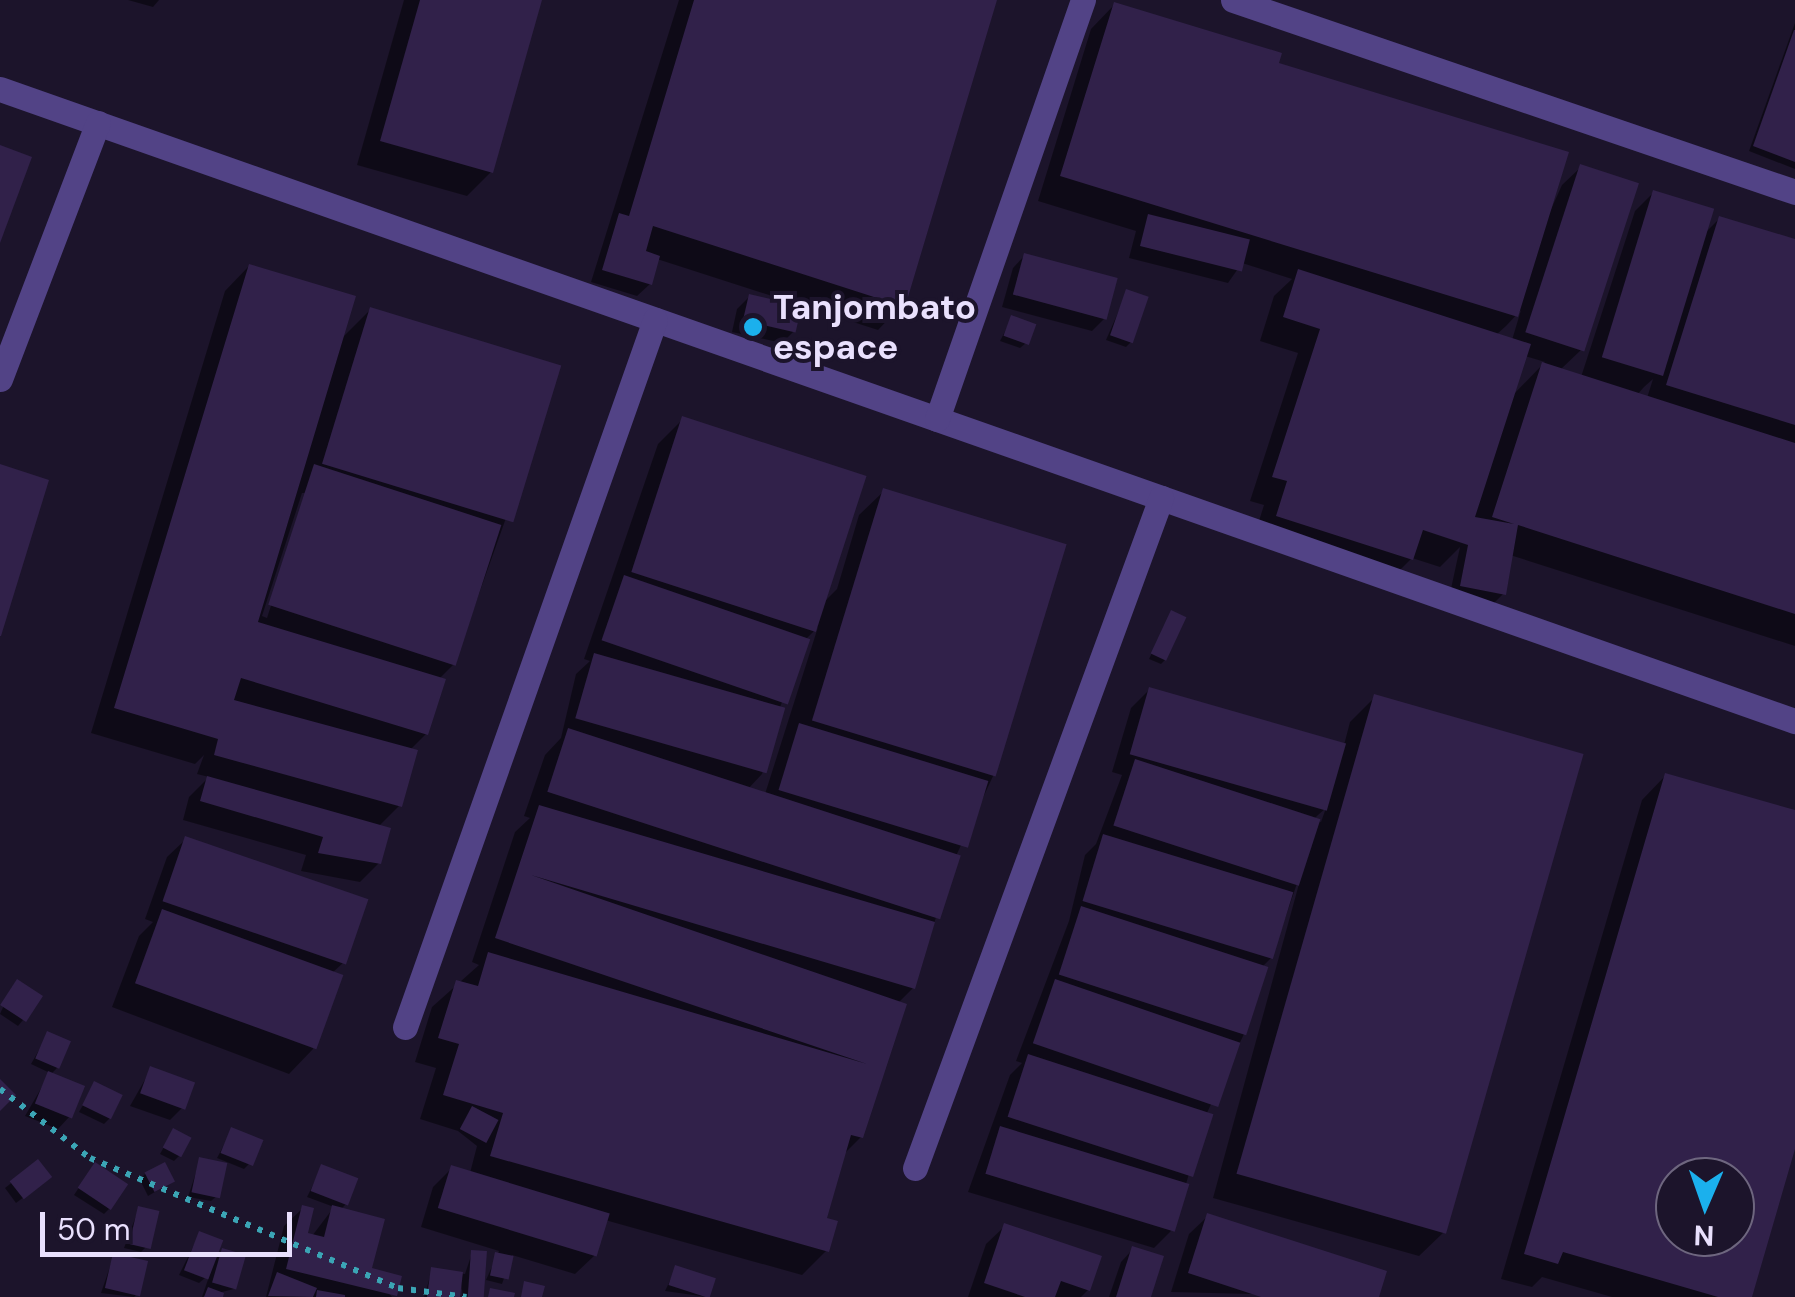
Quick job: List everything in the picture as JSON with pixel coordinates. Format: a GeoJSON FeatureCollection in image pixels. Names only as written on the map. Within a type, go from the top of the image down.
{"type":"FeatureCollection","features":[{"type":"Feature","properties":{"kind":"street"},"geometry":{"type":"LineString","coordinates":[[937,419],[1083,0]]}},
{"type":"Feature","properties":{"kind":"street"},"geometry":{"type":"LineString","coordinates":[[1233,0],[1795,192]]}},
{"type":"Feature","properties":{"kind":"street"},"geometry":{"type":"LineString","coordinates":[[0,89],[1795,721]]}},
{"type":"Feature","properties":{"kind":"street"},"geometry":{"type":"LineString","coordinates":[[0,378],[98,123]]}},
{"type":"Feature","properties":{"kind":"street"},"geometry":{"type":"LineString","coordinates":[[405,1027],[655,320]]}},
{"type":"Feature","properties":{"kind":"street"},"geometry":{"type":"LineString","coordinates":[[916,1168],[1161,498]]}},
{"type":"Feature","properties":{"kind":"path"},"geometry":{"type":"LineString","coordinates":[[0,1089],[90,1158],[398,1288],[466,1297]]}},
{"type":"Feature","properties":{"kind":"building"},"geometry":{"type":"Polygon","coordinates":[[[420,0],[542,0],[493,173],[380,141],[420,0]]]}},
{"type":"Feature","properties":{"kind":"building"},"geometry":{"type":"Polygon","coordinates":[[[694,0],[997,0],[905,307],[653,226],[646,251],[660,256],[652,285],[602,270],[619,213],[629,216],[694,0]]]}},
{"type":"Feature","properties":{"kind":"building"},"geometry":{"type":"Polygon","coordinates":[[[1114,2],[1282,53],[1279,63],[1569,152],[1518,317],[1060,176],[1114,2]]]}},
{"type":"Feature","properties":{"kind":"building"},"geometry":{"type":"Polygon","coordinates":[[[1795,30],[1795,162],[1753,146],[1795,30]]]}},
{"type":"Feature","properties":{"kind":"building"},"geometry":{"type":"Polygon","coordinates":[[[0,145],[32,157],[0,243],[0,145]]]}},
{"type":"Feature","properties":{"kind":"building"},"geometry":{"type":"Polygon","coordinates":[[[1580,164],[1639,183],[1584,351],[1525,332],[1580,164]]]}},
{"type":"Feature","properties":{"kind":"building"},"geometry":{"type":"Polygon","coordinates":[[[1653,190],[1714,209],[1663,376],[1602,357],[1653,190]]]}},
{"type":"Feature","properties":{"kind":"building"},"geometry":{"type":"Polygon","coordinates":[[[1148,214],[1250,239],[1242,271],[1140,246],[1148,214]]]}},
{"type":"Feature","properties":{"kind":"building"},"geometry":{"type":"Polygon","coordinates":[[[1719,216],[1795,239],[1795,425],[1666,385],[1719,216]]]}},
{"type":"Feature","properties":{"kind":"building"},"geometry":{"type":"Polygon","coordinates":[[[1024,253],[1118,278],[1107,320],[1013,295],[1024,253]]]}},
{"type":"Feature","properties":{"kind":"building"},"geometry":{"type":"Polygon","coordinates":[[[249,264],[356,296],[258,622],[446,679],[428,735],[241,678],[234,700],[418,750],[402,807],[214,755],[218,739],[114,708],[249,264]]]}},
{"type":"Feature","properties":{"kind":"building"},"geometry":{"type":"Polygon","coordinates":[[[1298,269],[1531,344],[1475,517],[1514,524],[1492,517],[1542,362],[1795,443],[1795,614],[1518,525],[1506,595],[1460,586],[1468,545],[1423,530],[1413,560],[1276,516],[1287,481],[1272,477],[1320,329],[1283,317],[1298,269]]]}},
{"type":"Feature","properties":{"kind":"building"},"geometry":{"type":"Polygon","coordinates":[[[1126,289],[1149,297],[1133,343],[1110,335],[1126,289]]]}},
{"type":"Feature","properties":{"kind":"building"},"geometry":{"type":"Polygon","coordinates":[[[749,294],[802,306],[796,332],[743,320],[749,294]]]}},
{"type":"Feature","properties":{"kind":"building"},"geometry":{"type":"Polygon","coordinates":[[[370,307],[561,365],[513,522],[322,464],[370,307]]]}},
{"type":"Feature","properties":{"kind":"building"},"geometry":{"type":"Polygon","coordinates":[[[1011,315],[1036,324],[1029,345],[1003,336],[1011,315]]]}},
{"type":"Feature","properties":{"kind":"building"},"geometry":{"type":"Polygon","coordinates":[[[682,416],[867,476],[816,632],[631,572],[682,416]]]}},
{"type":"Feature","properties":{"kind":"building"},"geometry":{"type":"Polygon","coordinates":[[[0,464],[49,480],[1,636],[0,636],[0,464]]]}},
{"type":"Feature","properties":{"kind":"building"},"geometry":{"type":"Polygon","coordinates":[[[314,464],[501,525],[456,666],[268,605],[314,464]]]}},
{"type":"Feature","properties":{"kind":"building"},"geometry":{"type":"Polygon","coordinates":[[[883,488],[1067,544],[996,777],[812,720],[883,488]]]}},
{"type":"Feature","properties":{"kind":"building"},"geometry":{"type":"Polygon","coordinates":[[[624,575],[810,639],[788,704],[602,640],[624,575]]]}},
{"type":"Feature","properties":{"kind":"building"},"geometry":{"type":"Polygon","coordinates":[[[1171,610],[1186,617],[1166,661],[1151,654],[1171,610]]]}},
{"type":"Feature","properties":{"kind":"building"},"geometry":{"type":"Polygon","coordinates":[[[594,653],[785,708],[767,773],[575,718],[594,653]]]}},
{"type":"Feature","properties":{"kind":"building"},"geometry":{"type":"Polygon","coordinates":[[[1149,687],[1346,744],[1327,811],[1130,754],[1149,687]]]}},
{"type":"Feature","properties":{"kind":"building"},"geometry":{"type":"Polygon","coordinates":[[[1374,694],[1584,754],[1446,1234],[1236,1174],[1374,694]]]}},
{"type":"Feature","properties":{"kind":"building"},"geometry":{"type":"Polygon","coordinates":[[[799,723],[988,781],[968,848],[779,790],[799,723]]]}},
{"type":"Feature","properties":{"kind":"building"},"geometry":{"type":"Polygon","coordinates":[[[568,728],[961,856],[940,919],[547,792],[568,728]]]}},
{"type":"Feature","properties":{"kind":"building"},"geometry":{"type":"Polygon","coordinates":[[[1135,759],[1320,819],[1299,886],[1113,826],[1135,759]]]}},
{"type":"Feature","properties":{"kind":"building"},"geometry":{"type":"Polygon","coordinates":[[[1665,773],[1795,810],[1795,1149],[1752,1297],[1718,1297],[1563,1252],[1558,1264],[1524,1254],[1665,773]]]}},
{"type":"Feature","properties":{"kind":"building"},"geometry":{"type":"Polygon","coordinates":[[[207,776],[391,828],[381,864],[318,853],[323,837],[200,801],[207,776]]]}},
{"type":"Feature","properties":{"kind":"building"},"geometry":{"type":"Polygon","coordinates":[[[539,805],[935,922],[915,989],[531,875],[907,1004],[863,1138],[851,1135],[827,1218],[838,1221],[829,1252],[490,1156],[503,1113],[443,1095],[459,1044],[438,1038],[456,980],[478,986],[488,952],[867,1064],[495,938],[539,805]]]}},
{"type":"Feature","properties":{"kind":"building"},"geometry":{"type":"Polygon","coordinates":[[[1103,834],[1293,892],[1273,959],[1083,901],[1103,834]]]}},
{"type":"Feature","properties":{"kind":"building"},"geometry":{"type":"Polygon","coordinates":[[[185,836],[368,899],[346,964],[163,901],[185,836]]]}},
{"type":"Feature","properties":{"kind":"building"},"geometry":{"type":"Polygon","coordinates":[[[1081,906],[1268,967],[1246,1035],[1059,974],[1081,906]]]}},
{"type":"Feature","properties":{"kind":"building"},"geometry":{"type":"Polygon","coordinates":[[[162,909],[343,975],[316,1049],[135,983],[162,909]]]}},
{"type":"Feature","properties":{"kind":"building"},"geometry":{"type":"Polygon","coordinates":[[[17,979],[43,996],[26,1022],[0,1005],[17,979]]]}},
{"type":"Feature","properties":{"kind":"building"},"geometry":{"type":"Polygon","coordinates":[[[1055,979],[1240,1043],[1218,1107],[1033,1043],[1055,979]]]}},
{"type":"Feature","properties":{"kind":"building"},"geometry":{"type":"Polygon","coordinates":[[[47,1031],[71,1041],[59,1069],[35,1059],[47,1031]]]}},
{"type":"Feature","properties":{"kind":"building"},"geometry":{"type":"Polygon","coordinates":[[[1028,1054],[1213,1114],[1193,1177],[1008,1117],[1028,1054]]]}},
{"type":"Feature","properties":{"kind":"building"},"geometry":{"type":"Polygon","coordinates":[[[150,1066],[195,1082],[185,1110],[140,1093],[150,1066]]]}},
{"type":"Feature","properties":{"kind":"building"},"geometry":{"type":"Polygon","coordinates":[[[48,1071],[85,1086],[72,1118],[35,1103],[48,1071]]]}},
{"type":"Feature","properties":{"kind":"building"},"geometry":{"type":"Polygon","coordinates":[[[0,1079],[16,1095],[0,1111],[0,1079]]]}},
{"type":"Feature","properties":{"kind":"building"},"geometry":{"type":"Polygon","coordinates":[[[94,1081],[123,1095],[111,1119],[82,1105],[94,1081]]]}},
{"type":"Feature","properties":{"kind":"building"},"geometry":{"type":"Polygon","coordinates":[[[472,1106],[498,1120],[486,1143],[460,1129],[472,1106]]]}},
{"type":"Feature","properties":{"kind":"building"},"geometry":{"type":"Polygon","coordinates":[[[1000,1126],[1189,1184],[1175,1232],[985,1174],[1000,1126]]]}},
{"type":"Feature","properties":{"kind":"building"},"geometry":{"type":"Polygon","coordinates":[[[231,1127],[263,1140],[253,1166],[221,1153],[231,1127]]]}},
{"type":"Feature","properties":{"kind":"building"},"geometry":{"type":"Polygon","coordinates":[[[173,1128],[192,1138],[181,1157],[163,1147],[173,1128]]]}},
{"type":"Feature","properties":{"kind":"building"},"geometry":{"type":"Polygon","coordinates":[[[199,1157],[227,1163],[220,1198],[192,1192],[199,1157]]]}},
{"type":"Feature","properties":{"kind":"building"},"geometry":{"type":"Polygon","coordinates":[[[38,1159],[52,1177],[24,1199],[10,1181],[38,1159]]]}},
{"type":"Feature","properties":{"kind":"building"},"geometry":{"type":"Polygon","coordinates":[[[95,1162],[128,1184],[111,1210],[78,1188],[95,1162]]]}},
{"type":"Feature","properties":{"kind":"building"},"geometry":{"type":"Polygon","coordinates":[[[165,1162],[175,1182],[154,1192],[145,1172],[165,1162]]]}},
{"type":"Feature","properties":{"kind":"building"},"geometry":{"type":"Polygon","coordinates":[[[321,1164],[358,1178],[348,1205],[311,1191],[321,1164]]]}},
{"type":"Feature","properties":{"kind":"building"},"geometry":{"type":"Polygon","coordinates":[[[451,1165],[610,1214],[597,1257],[438,1208],[451,1165]]]}},
{"type":"Feature","properties":{"kind":"building"},"geometry":{"type":"Polygon","coordinates":[[[302,1205],[314,1208],[308,1233],[324,1237],[332,1205],[385,1219],[372,1268],[402,1276],[397,1296],[286,1269],[302,1205]]]}},
{"type":"Feature","properties":{"kind":"building"},"geometry":{"type":"Polygon","coordinates":[[[138,1206],[159,1211],[151,1249],[129,1244],[138,1206]]]}},
{"type":"Feature","properties":{"kind":"building"},"geometry":{"type":"Polygon","coordinates":[[[1207,1213],[1387,1271],[1379,1297],[1261,1297],[1188,1273],[1207,1213]]]}},
{"type":"Feature","properties":{"kind":"building"},"geometry":{"type":"Polygon","coordinates":[[[1004,1223],[1102,1256],[1090,1291],[1061,1281],[1055,1297],[1025,1297],[984,1283],[1004,1223]]]}},
{"type":"Feature","properties":{"kind":"building"},"geometry":{"type":"Polygon","coordinates":[[[199,1231],[223,1240],[208,1280],[184,1270],[199,1231]]]}},
{"type":"Feature","properties":{"kind":"building"},"geometry":{"type":"Polygon","coordinates":[[[1132,1246],[1164,1256],[1151,1297],[1116,1297],[1132,1246]]]}},
{"type":"Feature","properties":{"kind":"building"},"geometry":{"type":"Polygon","coordinates":[[[222,1248],[246,1255],[236,1289],[212,1283],[222,1248]]]}},
{"type":"Feature","properties":{"kind":"building"},"geometry":{"type":"Polygon","coordinates":[[[471,1250],[487,1251],[484,1297],[468,1297],[471,1250]]]}},
{"type":"Feature","properties":{"kind":"building"},"geometry":{"type":"Polygon","coordinates":[[[495,1252],[514,1256],[509,1279],[490,1275],[495,1252]]]}},
{"type":"Feature","properties":{"kind":"building"},"geometry":{"type":"Polygon","coordinates":[[[113,1253],[148,1261],[140,1296],[105,1288],[113,1253]]]}},
{"type":"Feature","properties":{"kind":"building"},"geometry":{"type":"Polygon","coordinates":[[[675,1265],[716,1278],[710,1297],[669,1285],[675,1265]]]}},
{"type":"Feature","properties":{"kind":"building"},"geometry":{"type":"Polygon","coordinates":[[[431,1267],[463,1272],[460,1297],[427,1297],[431,1267]]]}},
{"type":"Feature","properties":{"kind":"building"},"geometry":{"type":"Polygon","coordinates":[[[277,1272],[317,1288],[313,1297],[268,1296],[277,1272]]]}},
{"type":"Feature","properties":{"kind":"building"},"geometry":{"type":"Polygon","coordinates":[[[524,1281],[545,1286],[542,1297],[521,1297],[524,1281]]]}},
{"type":"Feature","properties":{"kind":"building"},"geometry":{"type":"Polygon","coordinates":[[[208,1287],[224,1293],[223,1297],[204,1297],[208,1287]]]}},
{"type":"Feature","properties":{"kind":"building"},"geometry":{"type":"Polygon","coordinates":[[[490,1288],[515,1293],[514,1297],[488,1297],[490,1288]]]}},
{"type":"Feature","properties":{"kind":"building"},"geometry":{"type":"Polygon","coordinates":[[[317,1290],[345,1295],[345,1297],[316,1297],[317,1290]]]}},
{"type":"Feature","properties":{"kind":"place","name":"Tanjombato espace"},"geometry":{"type":"Point","coordinates":[753,327]}}]}
